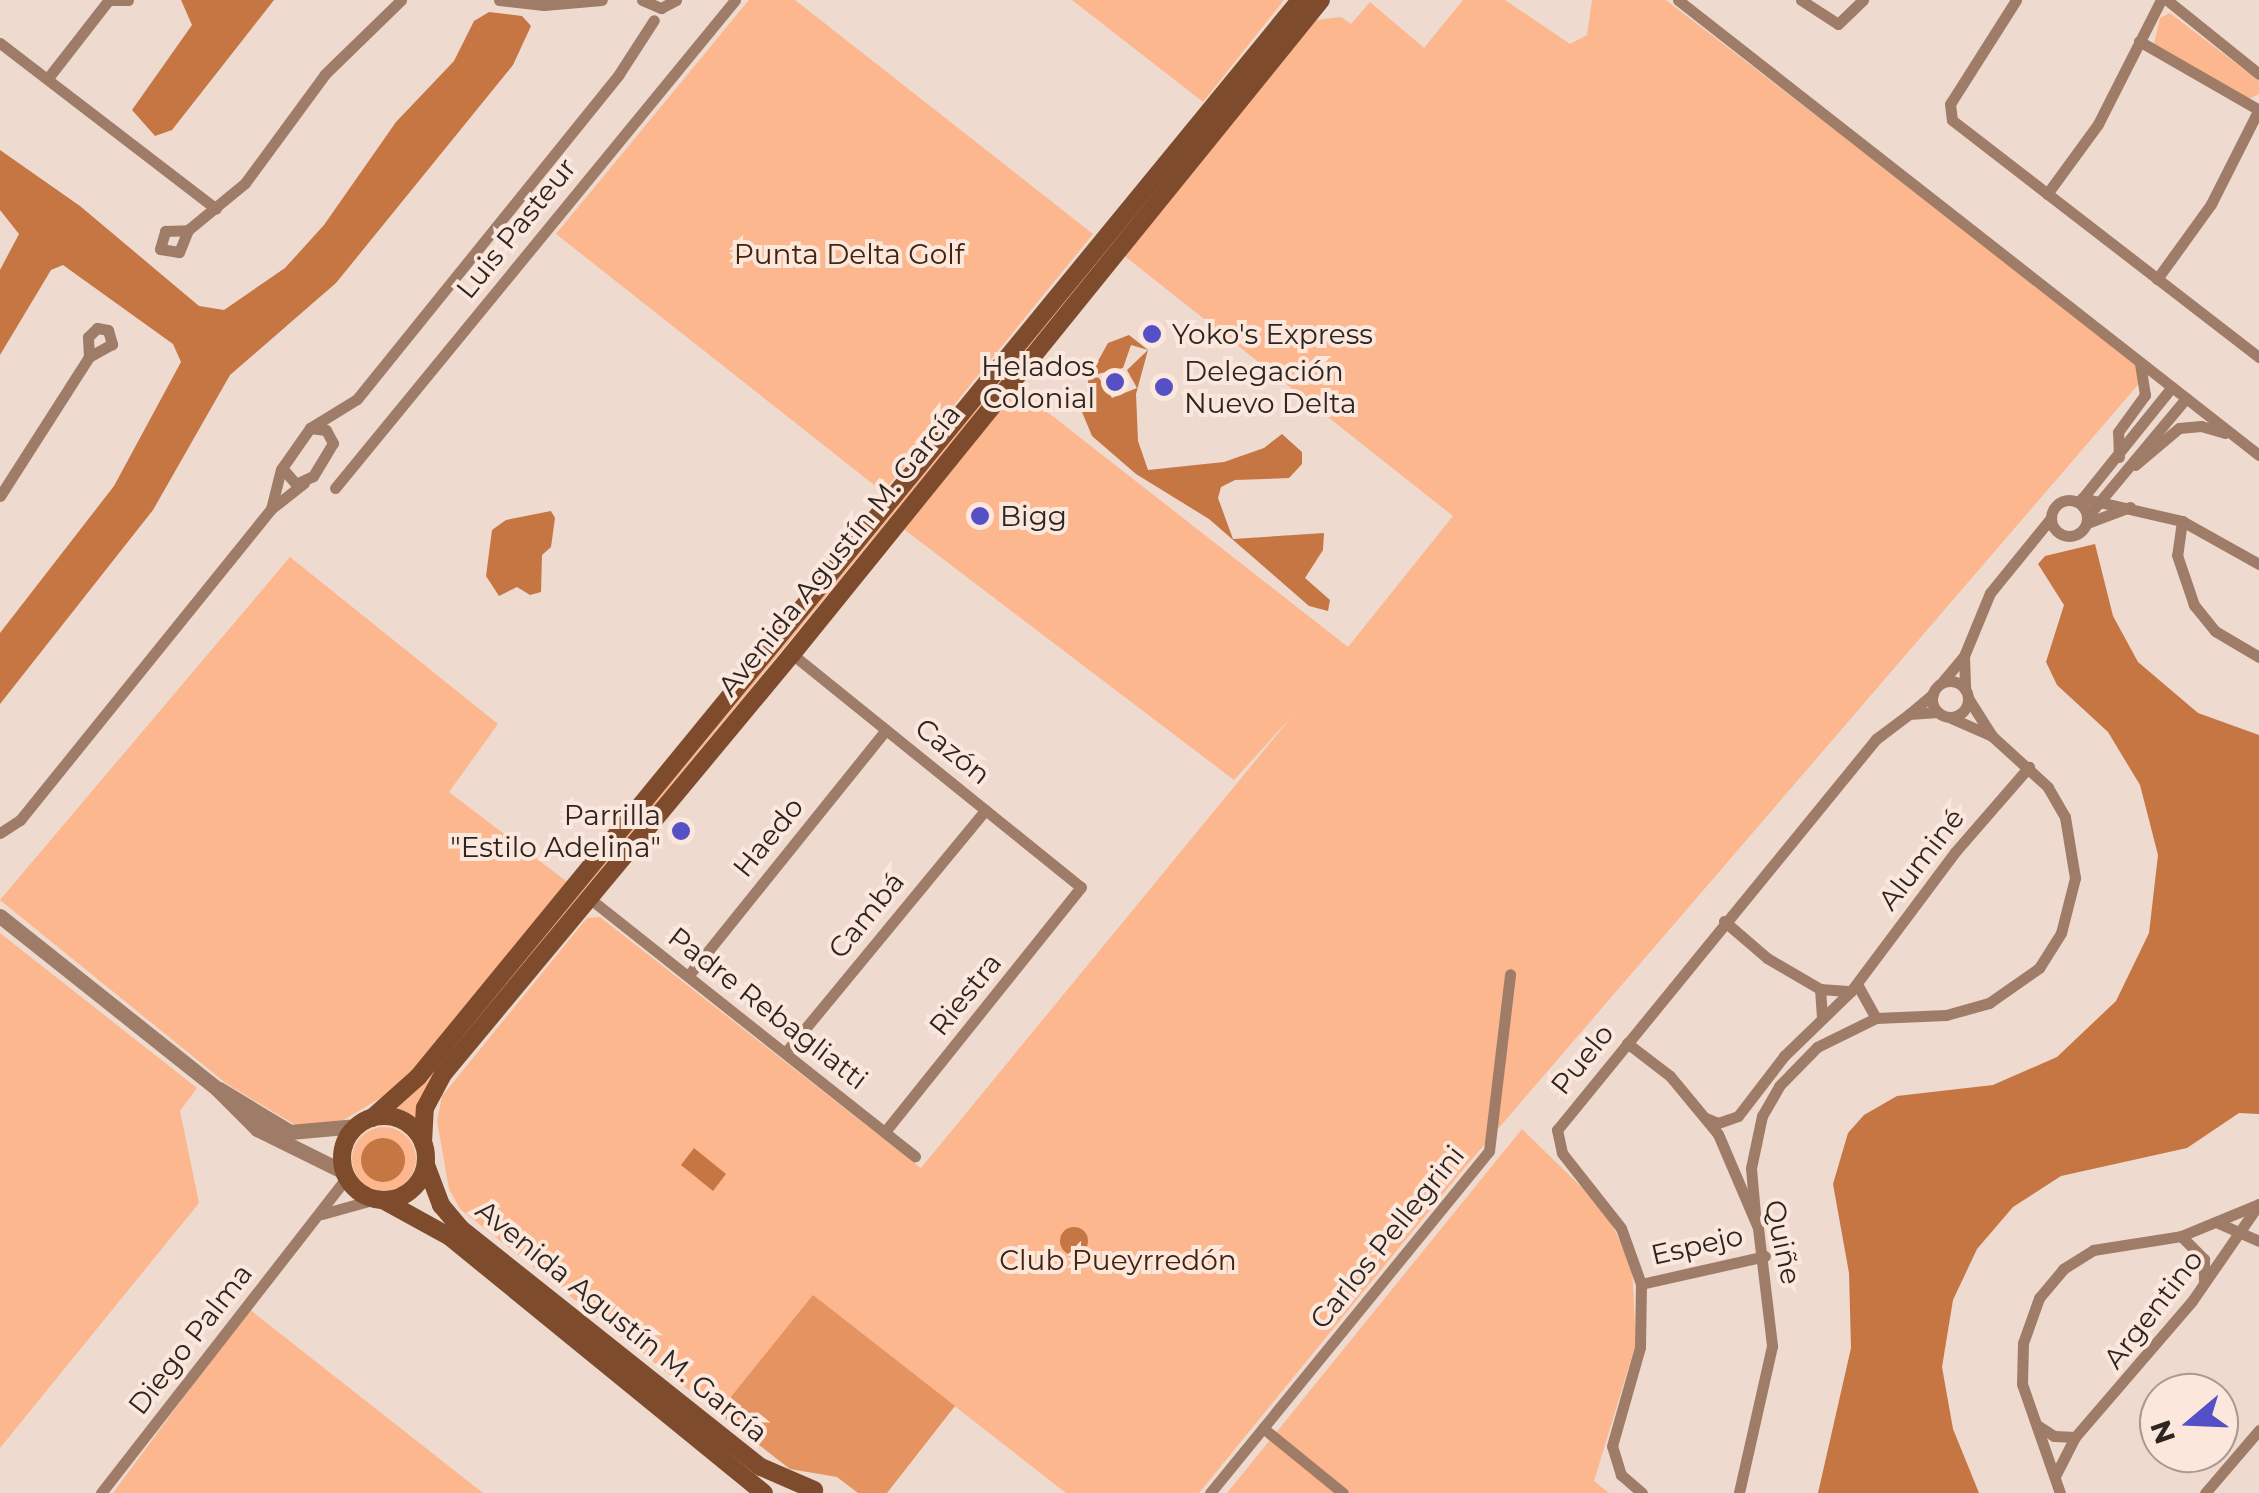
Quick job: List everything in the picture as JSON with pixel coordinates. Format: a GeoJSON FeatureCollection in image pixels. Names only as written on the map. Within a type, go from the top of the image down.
{"type":"FeatureCollection","features":[{"type":"Feature","properties":{"kind":"main road","name":"Avenida Agustín M. García"},"geometry":{"type":"LineString","coordinates":[[365,1122],[430,1062],[1300,0]]}},
{"type":"Feature","properties":{"kind":"main road","name":"Avenida Agustín M. García"},"geometry":{"type":"LineString","coordinates":[[423,1142],[432,1088],[792,654],[1321,0]]}},
{"type":"Feature","properties":{"kind":"main road"},"geometry":{"type":"LineString","coordinates":[[365,1122],[408,1123],[423,1142],[426,1165],[406,1194],[379,1200],[346,1175],[345,1143],[365,1122]]}},
{"type":"Feature","properties":{"kind":"main road","name":"Avenida Agustín M. García"},"geometry":{"type":"LineString","coordinates":[[426,1165],[441,1205],[460,1228],[761,1468],[810,1491],[833,1493]]}},
{"type":"Feature","properties":{"kind":"main road","name":"Avenida Agustín M. García"},"geometry":{"type":"LineString","coordinates":[[379,1200],[450,1237],[764,1493]]}},
{"type":"Feature","properties":{"kind":"street"},"geometry":{"type":"LineString","coordinates":[[48,78],[109,1],[128,0]]}},
{"type":"Feature","properties":{"kind":"street"},"geometry":{"type":"LineString","coordinates":[[376,0],[386,10]]}},
{"type":"Feature","properties":{"kind":"street"},"geometry":{"type":"LineString","coordinates":[[188,230],[245,183],[325,74],[400,0]]}},
{"type":"Feature","properties":{"kind":"street"},"geometry":{"type":"LineString","coordinates":[[499,0],[602,0]]}},
{"type":"Feature","properties":{"kind":"street","name":"Luis Pasteur"},"geometry":{"type":"LineString","coordinates":[[335,488],[735,0]]}},
{"type":"Feature","properties":{"kind":"street"},"geometry":{"type":"LineString","coordinates":[[1678,0],[2259,454]]}},
{"type":"Feature","properties":{"kind":"street"},"geometry":{"type":"LineString","coordinates":[[1801,0],[1838,24],[1863,0]]}},
{"type":"Feature","properties":{"kind":"street"},"geometry":{"type":"LineString","coordinates":[[2016,0],[1949,112],[2047,194],[2259,357]]}},
{"type":"Feature","properties":{"kind":"street"},"geometry":{"type":"LineString","coordinates":[[2047,194],[2098,124],[2164,0],[2259,74]]}},
{"type":"Feature","properties":{"kind":"street"},"geometry":{"type":"LineString","coordinates":[[654,20],[646,3],[672,3]]}},
{"type":"Feature","properties":{"kind":"street"},"geometry":{"type":"LineString","coordinates":[[0,833],[20,820],[271,509],[304,483],[333,443],[348,408],[481,251],[654,20],[672,3]]}},
{"type":"Feature","properties":{"kind":"street"},"geometry":{"type":"LineString","coordinates":[[2140,41],[2259,110],[2211,204],[2157,280]]}},
{"type":"Feature","properties":{"kind":"street"},"geometry":{"type":"LineString","coordinates":[[0,43],[216,209]]}},
{"type":"Feature","properties":{"kind":"street"},"geometry":{"type":"LineString","coordinates":[[0,496],[90,356]]}},
{"type":"Feature","properties":{"kind":"street"},"geometry":{"type":"LineString","coordinates":[[2118,457],[2118,432],[2145,395],[2140,362]]}},
{"type":"Feature","properties":{"kind":"street"},"geometry":{"type":"LineString","coordinates":[[2080,500],[2172,388]]}},
{"type":"Feature","properties":{"kind":"street"},"geometry":{"type":"LineString","coordinates":[[2036,540],[2076,535],[2186,398]]}},
{"type":"Feature","properties":{"kind":"street"},"geometry":{"type":"LineString","coordinates":[[271,509],[282,468],[310,428],[348,408]]}},
{"type":"Feature","properties":{"kind":"street"},"geometry":{"type":"LineString","coordinates":[[2126,473],[2179,428],[2202,426],[2239,438]]}},
{"type":"Feature","properties":{"kind":"street"},"geometry":{"type":"LineString","coordinates":[[310,428],[326,430],[333,443]]}},
{"type":"Feature","properties":{"kind":"street"},"geometry":{"type":"LineString","coordinates":[[282,468],[289,482],[304,483]]}},
{"type":"Feature","properties":{"kind":"street"},"geometry":{"type":"LineString","coordinates":[[2126,473],[2134,507]]}},
{"type":"Feature","properties":{"kind":"street"},"geometry":{"type":"LineString","coordinates":[[2080,500],[2087,520]]}},
{"type":"Feature","properties":{"kind":"street"},"geometry":{"type":"LineString","coordinates":[[1909,714],[1962,712],[1966,693],[1964,656],[1990,594],[2036,540],[2060,503],[2102,500],[2182,521],[2259,564]]}},
{"type":"Feature","properties":{"kind":"street"},"geometry":{"type":"LineString","coordinates":[[2087,520],[2134,507]]}},
{"type":"Feature","properties":{"kind":"street"},"geometry":{"type":"LineString","coordinates":[[2051,518],[2060,534]]}},
{"type":"Feature","properties":{"kind":"street"},"geometry":{"type":"LineString","coordinates":[[2182,521],[2177,555],[2194,605],[2215,631],[2259,657]]}},
{"type":"Feature","properties":{"kind":"street","name":"Cazón"},"geometry":{"type":"LineString","coordinates":[[792,654],[1082,887]]}},
{"type":"Feature","properties":{"kind":"street","name":"Puelo"},"geometry":{"type":"LineString","coordinates":[[1642,1493],[1621,1475],[1612,1446],[1640,1347],[1641,1284],[1620,1228],[1556,1139],[1562,1122],[1876,739],[1932,694],[1964,656]]}},
{"type":"Feature","properties":{"kind":"street"},"geometry":{"type":"LineString","coordinates":[[1942,682],[1966,693],[1992,736]]}},
{"type":"Feature","properties":{"kind":"street"},"geometry":{"type":"LineString","coordinates":[[1755,1214],[1754,1151],[1768,1105],[1797,1065],[1832,1036],[1876,1018],[1946,1015],[1989,1003],[2022,983],[2051,951],[2068,916],[2076,860],[2058,800],[2029,767],[1992,736],[1942,714],[1932,694]]}},
{"type":"Feature","properties":{"kind":"street","name":"Haedo"},"geometry":{"type":"LineString","coordinates":[[688,976],[886,730]]}},
{"type":"Feature","properties":{"kind":"street","name":"Aluminé"},"geometry":{"type":"LineString","coordinates":[[1738,1116],[1854,988],[2029,767]]}},
{"type":"Feature","properties":{"kind":"street","name":"Cambá"},"geometry":{"type":"LineString","coordinates":[[785,1053],[985,810]]}},
{"type":"Feature","properties":{"kind":"street","name":"Riestra"},"geometry":{"type":"LineString","coordinates":[[884,1132],[1082,887]]}},
{"type":"Feature","properties":{"kind":"street","name":"Padre Rebagliatti"},"geometry":{"type":"LineString","coordinates":[[590,898],[916,1156]]}},
{"type":"Feature","properties":{"kind":"street"},"geometry":{"type":"LineString","coordinates":[[0,916],[216,1088],[257,1128],[346,1175]]}},
{"type":"Feature","properties":{"kind":"street"},"geometry":{"type":"LineString","coordinates":[[1724,921],[1766,958],[1820,989],[1854,988],[1876,1018]]}},
{"type":"Feature","properties":{"kind":"street","name":"Carlos Pellegrini"},"geometry":{"type":"LineString","coordinates":[[1210,1493],[1489,1152],[1510,974]]}},
{"type":"Feature","properties":{"kind":"street"},"geometry":{"type":"LineString","coordinates":[[1820,989],[1822,1020]]}},
{"type":"Feature","properties":{"kind":"street","name":"Quiñe"},"geometry":{"type":"LineString","coordinates":[[1627,1042],[1670,1076],[1706,1118],[1729,1153],[1755,1214],[1765,1256],[1772,1346],[1739,1493]]}},
{"type":"Feature","properties":{"kind":"street"},"geometry":{"type":"LineString","coordinates":[[216,1088],[290,1132],[365,1122]]}},
{"type":"Feature","properties":{"kind":"street"},"geometry":{"type":"LineString","coordinates":[[1738,1116],[1729,1153],[1754,1151]]}},
{"type":"Feature","properties":{"kind":"street"},"geometry":{"type":"LineString","coordinates":[[1706,1118],[1718,1123],[1738,1116]]}},
{"type":"Feature","properties":{"kind":"street","name":"Diego Palma"},"geometry":{"type":"LineString","coordinates":[[101,1493],[346,1175]]}},
{"type":"Feature","properties":{"kind":"street"},"geometry":{"type":"LineString","coordinates":[[318,1216],[379,1200]]}},
{"type":"Feature","properties":{"kind":"street","name":"Argentino"},"geometry":{"type":"LineString","coordinates":[[2060,1493],[2022,1384],[2023,1342],[2052,1279],[2076,1258],[2111,1244],[2181,1236],[2259,1204]]}},
{"type":"Feature","properties":{"kind":"street","name":"Argentino"},"geometry":{"type":"LineString","coordinates":[[2055,1476],[2075,1438],[2202,1287],[2259,1204]]}},
{"type":"Feature","properties":{"kind":"street"},"geometry":{"type":"LineString","coordinates":[[2216,1222],[2259,1241]]}},
{"type":"Feature","properties":{"kind":"street"},"geometry":{"type":"LineString","coordinates":[[2181,1236],[2204,1259],[2202,1287]]}},
{"type":"Feature","properties":{"kind":"street","name":"Espejo"},"geometry":{"type":"LineString","coordinates":[[1641,1284],[1765,1256]]}},
{"type":"Feature","properties":{"kind":"street"},"geometry":{"type":"LineString","coordinates":[[2034,1422],[2054,1436],[2075,1438]]}},
{"type":"Feature","properties":{"kind":"street"},"geometry":{"type":"LineString","coordinates":[[1263,1428],[1343,1493]]}},
{"type":"Feature","properties":{"kind":"street"},"geometry":{"type":"LineString","coordinates":[[2205,1493],[2259,1430]]}},
{"type":"Feature","properties":{"kind":"green space","name":"Punta Delta Golf"},"geometry":{"type":"Polygon","coordinates":[[[749,0],[795,0],[1093,234],[883,492],[556,234],[749,0]]]}},
{"type":"Feature","properties":{"kind":"green space"},"geometry":{"type":"Polygon","coordinates":[[[1072,0],[1284,0],[1203,102],[1072,0]]]}},
{"type":"Feature","properties":{"kind":"green space"},"geometry":{"type":"Polygon","coordinates":[[[1308,0],[1314,0],[430,1080],[417,1120],[388,1109],[427,1079],[1308,0]]]}},
{"type":"Feature","properties":{"kind":"green space","name":"Club Pueyrredón"},"geometry":{"type":"Polygon","coordinates":[[[1463,0],[1505,0],[1570,44],[1587,35],[1592,0],[1666,0],[2149,372],[1460,1173],[1199,1493],[1066,1493],[813,1296],[718,1413],[460,1209],[449,1189],[437,1121],[442,1096],[587,918],[600,917],[921,1168],[1293,715],[1234,780],[897,524],[1009,382],[1348,647],[1453,516],[1117,250],[1316,20],[1341,17],[1351,24],[1370,2],[1424,48],[1463,0]]]}},
{"type":"Feature","properties":{"kind":"green space"},"geometry":{"type":"Polygon","coordinates":[[[2170,13],[2259,81],[2259,94],[2249,99],[2154,44],[2160,18],[2170,13]]]}},
{"type":"Feature","properties":{"kind":"green space"},"geometry":{"type":"Polygon","coordinates":[[[290,557],[498,724],[449,792],[570,884],[409,1081],[342,1121],[302,1129],[227,1084],[0,900],[290,557]]]}},
{"type":"Feature","properties":{"kind":"green space"},"geometry":{"type":"Polygon","coordinates":[[[0,933],[197,1088],[180,1111],[199,1203],[0,1448],[0,933]]]}},
{"type":"Feature","properties":{"kind":"green space"},"geometry":{"type":"Polygon","coordinates":[[[384,1127],[407,1136],[416,1159],[407,1182],[384,1191],[361,1182],[352,1159],[361,1136],[384,1127]]]}},
{"type":"Feature","properties":{"kind":"green space"},"geometry":{"type":"Polygon","coordinates":[[[1522,1129],[1605,1210],[1632,1266],[1636,1343],[1594,1481],[1609,1493],[1227,1493],[1522,1129]]]}},
{"type":"Feature","properties":{"kind":"green space"},"geometry":{"type":"Polygon","coordinates":[[[249,1309],[483,1493],[113,1493],[249,1309]]]}},
{"type":"Feature","properties":{"kind":"shaded area"},"geometry":{"type":"Polygon","coordinates":[[[181,0],[274,0],[172,130],[155,136],[132,110],[192,25],[181,0]]]}},
{"type":"Feature","properties":{"kind":"shaded area"},"geometry":{"type":"Polygon","coordinates":[[[489,12],[522,16],[531,26],[513,65],[336,283],[230,375],[153,510],[0,704],[0,633],[114,486],[181,362],[173,344],[63,265],[51,270],[0,355],[0,270],[19,234],[0,210],[0,150],[80,206],[199,306],[224,310],[285,268],[324,225],[396,122],[454,61],[474,21],[489,12]]]}},
{"type":"Feature","properties":{"kind":"shaded area"},"geometry":{"type":"Polygon","coordinates":[[[1129,335],[1148,350],[1136,394],[1138,441],[1148,470],[1224,462],[1264,448],[1282,434],[1302,452],[1302,464],[1289,478],[1235,480],[1221,487],[1218,498],[1233,539],[1324,533],[1323,550],[1305,578],[1330,600],[1328,611],[1309,606],[1209,519],[1136,474],[1092,436],[1082,412],[1089,377],[1108,343],[1129,335]]]}},
{"type":"Feature","properties":{"kind":"shaded area"},"geometry":{"type":"Polygon","coordinates":[[[551,511],[555,518],[551,547],[542,555],[541,592],[530,595],[517,587],[499,596],[486,576],[492,530],[506,520],[551,511]]]}},
{"type":"Feature","properties":{"kind":"shaded area"},"geometry":{"type":"Polygon","coordinates":[[[2095,544],[2113,616],[2138,662],[2198,713],[2259,735],[2259,1114],[2239,1113],[2187,1148],[2061,1176],[2013,1207],[1977,1249],[1953,1300],[1942,1367],[1953,1429],[1979,1493],[1818,1493],[1851,1348],[1849,1273],[1833,1184],[1848,1133],[1864,1115],[1897,1096],[1993,1085],[2057,1057],[2116,1001],[2149,933],[2158,855],[2140,785],[2108,732],[2057,685],[2046,662],[2064,605],[2038,564],[2045,556],[2095,544]]]}},
{"type":"Feature","properties":{"kind":"shaded area"},"geometry":{"type":"Polygon","coordinates":[[[383,1138],[399,1144],[405,1160],[399,1176],[383,1182],[367,1176],[361,1160],[367,1144],[383,1138]]]}},
{"type":"Feature","properties":{"kind":"shaded area"},"geometry":{"type":"Polygon","coordinates":[[[694,1148],[726,1174],[713,1191],[681,1165],[694,1148]]]}},
{"type":"Feature","properties":{"kind":"shaded area"},"geometry":{"type":"Polygon","coordinates":[[[1074,1227],[1084,1231],[1088,1241],[1084,1251],[1074,1255],[1064,1251],[1060,1241],[1064,1231],[1074,1227]]]}},
{"type":"Feature","properties":{"kind":"shaded area"},"geometry":{"type":"Polygon","coordinates":[[[813,1295],[955,1406],[887,1493],[858,1493],[837,1477],[790,1469],[718,1413],[813,1295]]]}},
{"type":"Feature","properties":{"kind":"pier"},"geometry":{"type":"Polygon","coordinates":[[[1131,345],[1148,350],[1127,370],[1137,388],[1112,398],[1099,378],[1089,376],[1123,368],[1131,345]]]}},
{"type":"Feature","properties":{"kind":"place","name":"Yoko's Express"},"geometry":{"type":"Point","coordinates":[1152,334]}},
{"type":"Feature","properties":{"kind":"place","name":"Helados Colonial"},"geometry":{"type":"Point","coordinates":[1115,382]}},
{"type":"Feature","properties":{"kind":"place","name":"Delegación Nuevo Delta"},"geometry":{"type":"Point","coordinates":[1164,387]}},
{"type":"Feature","properties":{"kind":"place","name":"Bigg"},"geometry":{"type":"Point","coordinates":[980,516]}},
{"type":"Feature","properties":{"kind":"place","name":"Parrilla \"Estilo Adelina\""},"geometry":{"type":"Point","coordinates":[681,831]}}]}
